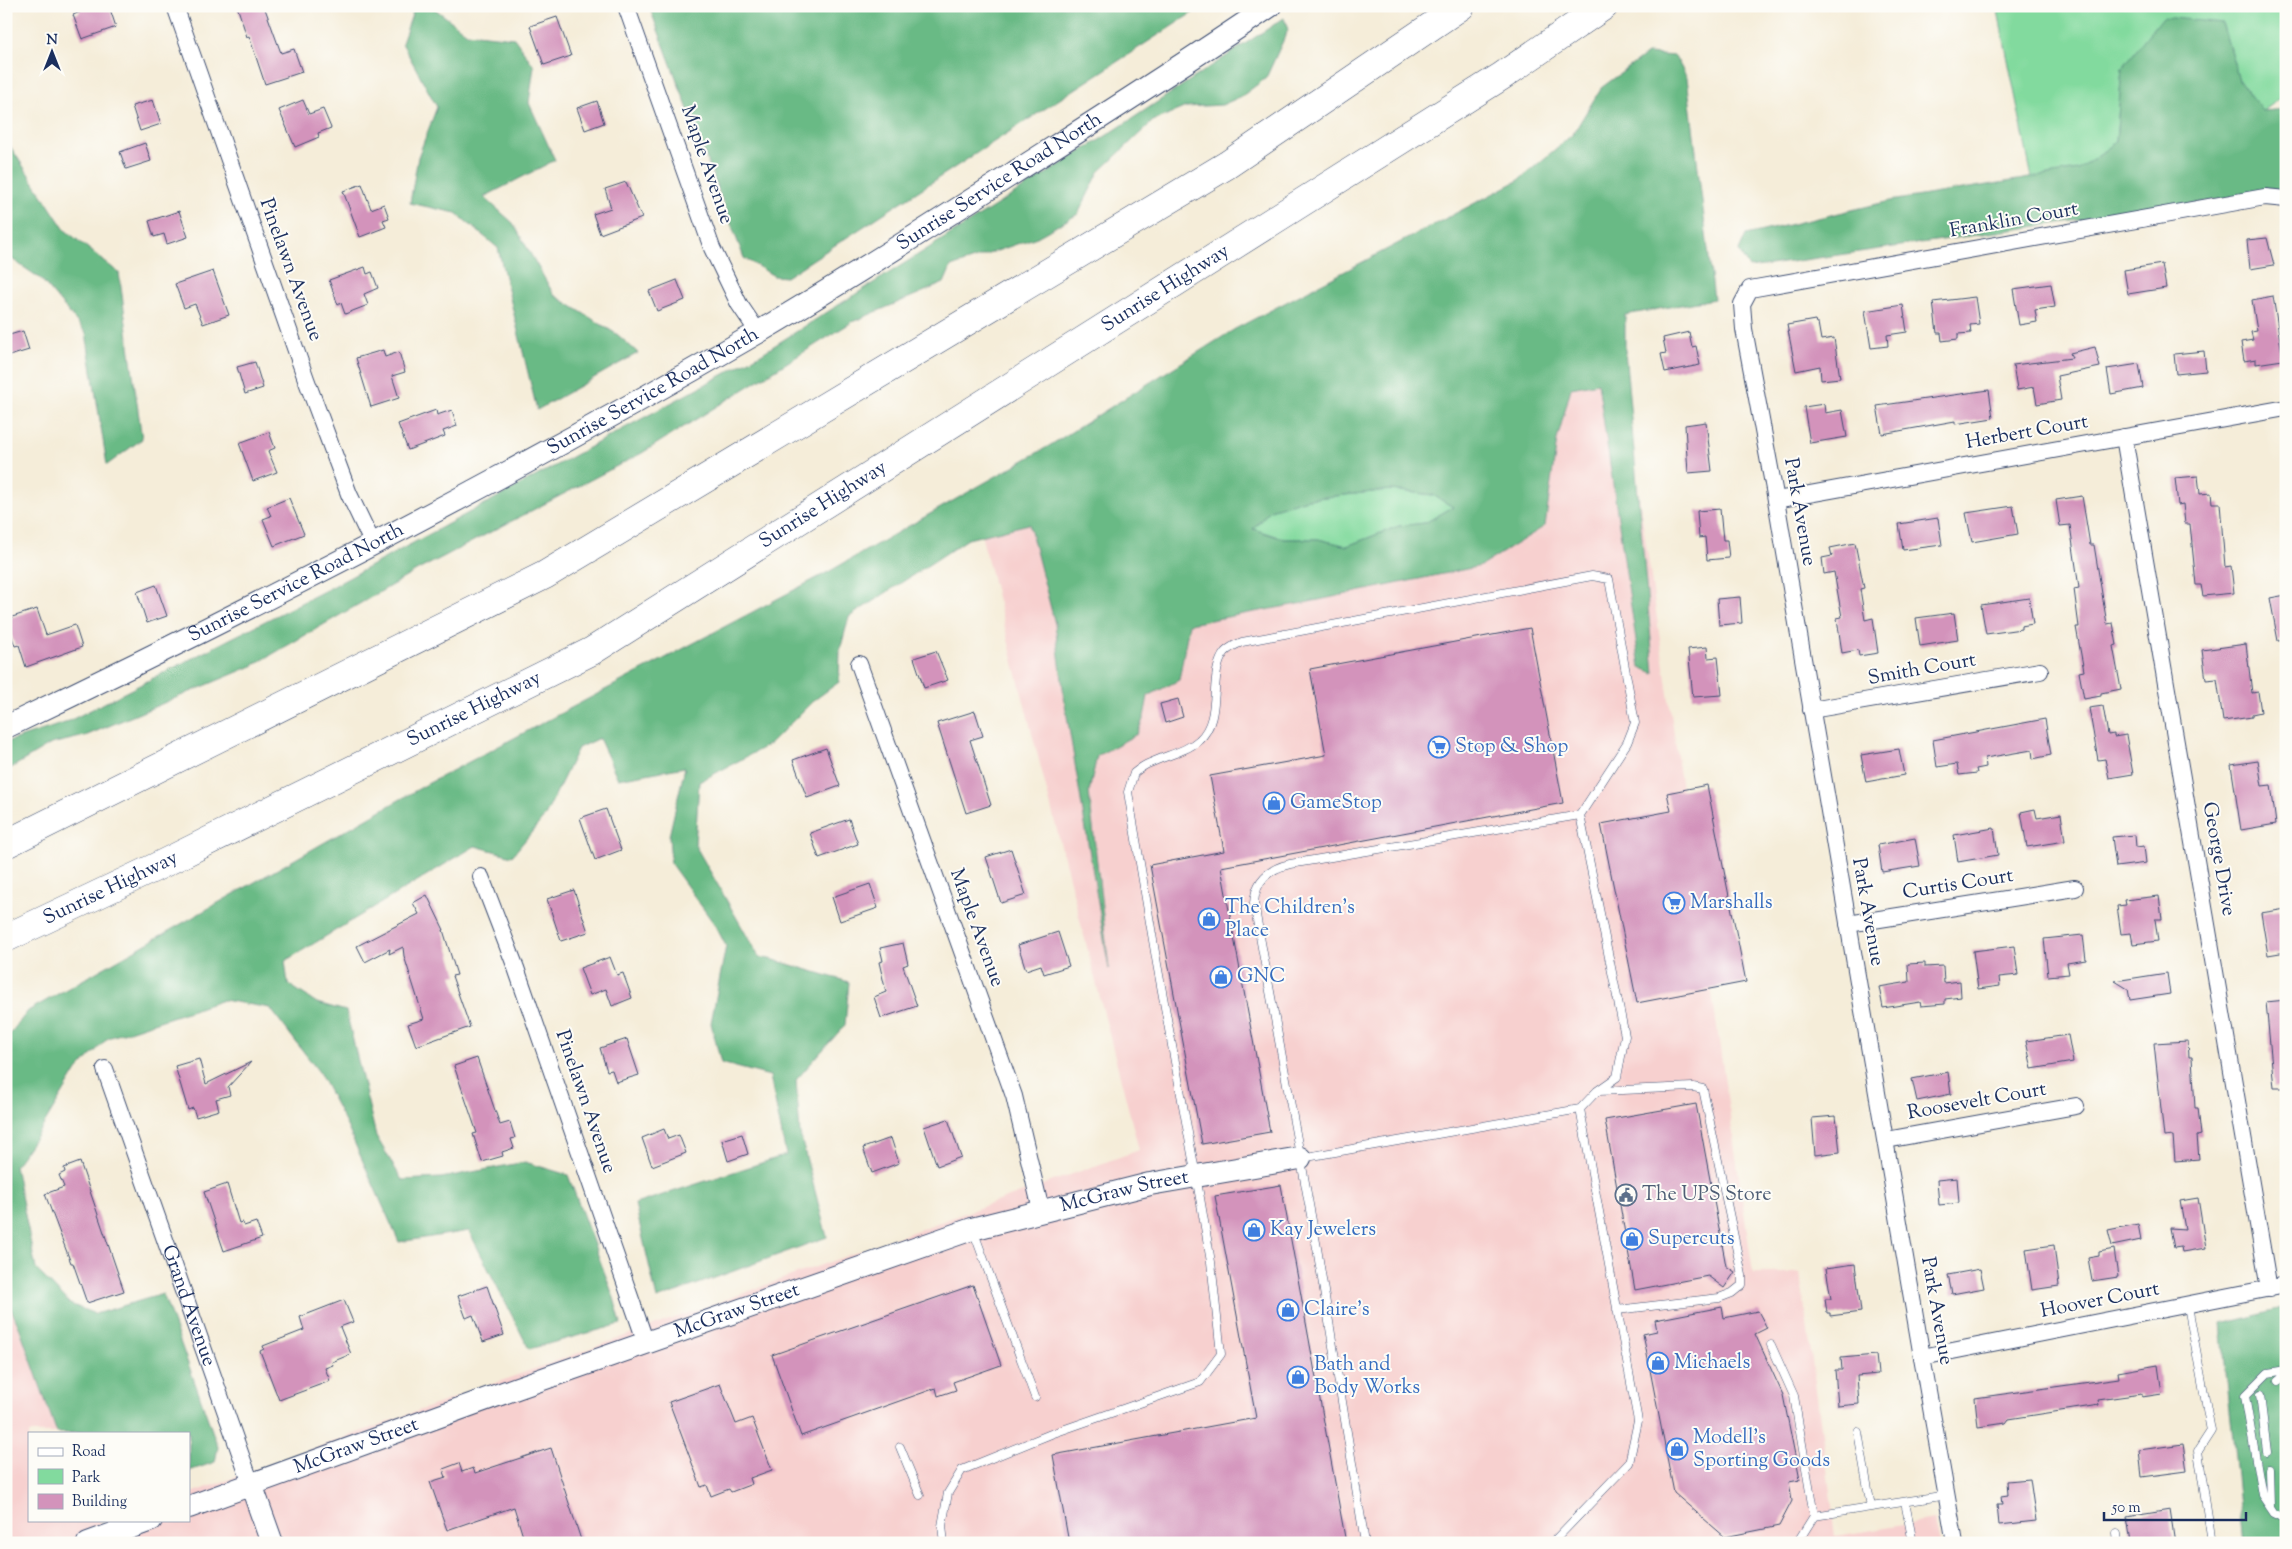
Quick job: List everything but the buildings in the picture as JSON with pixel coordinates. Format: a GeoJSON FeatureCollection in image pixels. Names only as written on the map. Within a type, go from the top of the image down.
{"type":"FeatureCollection","features":[{"type":"Feature","properties":{"kind":"highway"},"geometry":{"type":"LineString","coordinates":[[6,844],[545,575],[1227,165],[1461,6]]}},
{"type":"Feature","properties":{"kind":"highway","name":"Sunrise Highway"},"geometry":{"type":"LineString","coordinates":[[6,938],[156,867],[592,651],[1502,76],[1604,6]]}},
{"type":"Feature","properties":{"kind":"highway"},"geometry":{"type":"LineString","coordinates":[[6,958],[44,937],[156,867]]}},
{"type":"Feature","properties":{"kind":"street","name":"Pinelawn Avenue"},"geometry":{"type":"LineString","coordinates":[[175,6],[306,379],[349,494],[373,544]]}},
{"type":"Feature","properties":{"kind":"street","name":"Maple Avenue"},"geometry":{"type":"LineString","coordinates":[[626,6],[712,248],[739,304],[758,332]]}},
{"type":"Feature","properties":{"kind":"street","name":"Sunrise Service Road North"},"geometry":{"type":"LineString","coordinates":[[6,727],[202,633],[373,544],[470,493],[758,332],[952,213],[1190,60],[1270,6]]}},
{"type":"Feature","properties":{"kind":"street","name":"Franklin Court"},"geometry":{"type":"LineString","coordinates":[[1750,290],[2265,197],[2286,200]]}},
{"type":"Feature","properties":{"kind":"street","name":"Park Avenue"},"geometry":{"type":"LineString","coordinates":[[1750,290],[1742,304],[1744,329],[1776,500],[1955,1543]]}},
{"type":"Feature","properties":{"kind":"street","name":"Herbert Court"},"geometry":{"type":"LineString","coordinates":[[1776,500],[2286,408]]}},
{"type":"Feature","properties":{"kind":"street","name":"George Drive"},"geometry":{"type":"LineString","coordinates":[[2124,437],[2269,1289]]}},
{"type":"Feature","properties":{"kind":"street","name":"Maple Avenue"},"geometry":{"type":"LineString","coordinates":[[859,664],[1014,1096],[1041,1210]]}},
{"type":"Feature","properties":{"kind":"street","name":"Smith Court"},"geometry":{"type":"LineString","coordinates":[[1811,710],[2040,671]]}},
{"type":"Feature","properties":{"kind":"street","name":"Pinelawn Avenue"},"geometry":{"type":"LineString","coordinates":[[481,877],[516,968],[646,1343]]}},
{"type":"Feature","properties":{"kind":"street","name":"Curtis Court"},"geometry":{"type":"LineString","coordinates":[[1848,924],[2075,888]]}},
{"type":"Feature","properties":{"kind":"street","name":"Grand Avenue"},"geometry":{"type":"LineString","coordinates":[[105,1069],[272,1543]]}},
{"type":"Feature","properties":{"kind":"street","name":"Roosevelt Court"},"geometry":{"type":"LineString","coordinates":[[1886,1140],[2076,1106]]}},
{"type":"Feature","properties":{"kind":"street","name":"McGraw Street"},"geometry":{"type":"LineString","coordinates":[[190,1507],[646,1343],[972,1229],[1041,1210],[1150,1184],[1300,1158]]}},
{"type":"Feature","properties":{"kind":"street","name":"Hoover Court"},"geometry":{"type":"LineString","coordinates":[[1922,1357],[2286,1286]]}},
{"type":"Feature","properties":{"kind":"street"},"geometry":{"type":"LineString","coordinates":[[88,1543],[146,1522]]}},
{"type":"Feature","properties":{"kind":"lane"},"geometry":{"type":"LineString","coordinates":[[944,1543],[942,1526],[948,1493],[962,1470],[1051,1434],[1200,1382],[1221,1354],[1210,1262],[1196,1175],[1128,792],[1134,773],[1149,763],[1180,752],[1200,740],[1209,725],[1216,700],[1218,669],[1225,652],[1242,642],[1592,576],[1609,579],[1635,723],[1627,744],[1580,815],[1625,1036],[1617,1078],[1597,1091],[1580,1109],[1300,1158]]}},
{"type":"Feature","properties":{"kind":"lane"},"geometry":{"type":"LineString","coordinates":[[1365,1543],[1317,1248],[1254,904],[1254,895],[1262,878],[1269,872],[1290,864],[1580,815]]}},
{"type":"Feature","properties":{"kind":"lane"},"geometry":{"type":"LineString","coordinates":[[1597,1091],[1687,1087],[1703,1089],[1742,1275],[1742,1285],[1732,1293],[1719,1298],[1617,1310]]}},
{"type":"Feature","properties":{"kind":"lane"},"geometry":{"type":"LineString","coordinates":[[1552,1543],[1629,1463],[1638,1421],[1580,1109]]}},
{"type":"Feature","properties":{"kind":"lane"},"geometry":{"type":"LineString","coordinates":[[972,1229],[1035,1397]]}},
{"type":"Feature","properties":{"kind":"lane"},"geometry":{"type":"LineString","coordinates":[[2188,1306],[2211,1431],[2198,1451],[2212,1543]]}},
{"type":"Feature","properties":{"kind":"lane"},"geometry":{"type":"LineString","coordinates":[[1770,1345],[1794,1396],[1814,1516],[1796,1543]]}},
{"type":"Feature","properties":{"kind":"lane"},"geometry":{"type":"LineString","coordinates":[[2286,1370],[2268,1373],[2245,1396],[2262,1495],[2274,1513],[2286,1519]]}},
{"type":"Feature","properties":{"kind":"lane"},"geometry":{"type":"LineString","coordinates":[[2278,1381],[2286,1376]]}},
{"type":"Feature","properties":{"kind":"lane"},"geometry":{"type":"LineString","coordinates":[[2260,1395],[2267,1452]]}},
{"type":"Feature","properties":{"kind":"lane"},"geometry":{"type":"LineString","coordinates":[[1858,1432],[1871,1507]]}},
{"type":"Feature","properties":{"kind":"lane"},"geometry":{"type":"LineString","coordinates":[[900,1447],[920,1495]]}},
{"type":"Feature","properties":{"kind":"lane"},"geometry":{"type":"LineString","coordinates":[[2270,1469],[2270,1508]]}},
{"type":"Feature","properties":{"kind":"lane"},"geometry":{"type":"LineString","coordinates":[[1814,1516],[1947,1495]]}},
{"type":"Feature","properties":{"kind":"lane"},"geometry":{"type":"LineString","coordinates":[[1905,1502],[1912,1543]]}},
{"type":"Feature","properties":{"kind":"lane"},"geometry":{"type":"LineString","coordinates":[[2117,1534],[2118,1543]]}},
{"type":"Feature","properties":{"kind":"shaded area"},"geometry":{"type":"Polygon","coordinates":[[[1609,291],[1753,1273],[1800,1273],[1836,1536],[1934,1520],[1940,1543],[6,1543],[6,1271],[67,1432],[28,1432],[28,1522],[100,1522],[102,1525],[110,1522],[190,1522],[190,1494],[1139,1150],[974,507],[1609,291]]]}},
{"type":"Feature","properties":{"kind":"green space"},"geometry":{"type":"Polygon","coordinates":[[[415,6],[431,6],[467,33],[514,38],[534,66],[529,103],[555,160],[484,197],[513,223],[554,295],[618,335],[638,353],[537,410],[498,248],[456,213],[410,203],[418,157],[437,107],[402,43],[415,6]]]}},
{"type":"Feature","properties":{"kind":"green space"},"geometry":{"type":"Polygon","coordinates":[[[649,6],[1203,6],[786,277],[774,276],[744,258],[649,6]]]}},
{"type":"Feature","properties":{"kind":"green space"},"geometry":{"type":"Polygon","coordinates":[[[1997,6],[2286,6],[2286,94],[2262,112],[2239,80],[2222,23],[2122,68],[2116,142],[2078,170],[2032,178],[1997,6]]]}},
{"type":"Feature","properties":{"kind":"green space"},"geometry":{"type":"Polygon","coordinates":[[[2163,17],[2222,23],[2239,80],[2262,111],[2286,109],[2286,190],[1749,268],[1739,251],[1746,235],[1890,201],[2078,170],[2116,142],[2122,68],[2163,17]]]}},
{"type":"Feature","properties":{"kind":"green space"},"geometry":{"type":"Polygon","coordinates":[[[1284,18],[1288,30],[1266,78],[1242,96],[1222,105],[1186,107],[1153,121],[1099,172],[1078,214],[1037,237],[951,267],[944,283],[852,322],[642,453],[418,570],[252,666],[85,736],[51,744],[6,771],[6,742],[65,723],[332,587],[761,354],[1112,132],[1284,18]]]}},
{"type":"Feature","properties":{"kind":"green space"},"geometry":{"type":"Polygon","coordinates":[[[1647,54],[1675,56],[1687,78],[1714,299],[1625,315],[1625,351],[1654,673],[1640,667],[1598,383],[1571,388],[1557,440],[1545,526],[1481,566],[1309,602],[1189,624],[1179,680],[1148,696],[1144,717],[1137,734],[1097,756],[1089,792],[1109,969],[1065,704],[1055,624],[1029,524],[968,539],[849,617],[840,650],[839,682],[813,701],[770,744],[699,782],[695,845],[759,957],[849,982],[845,1025],[796,1080],[800,1134],[827,1237],[657,1299],[635,1204],[786,1155],[770,1076],[721,1063],[711,1023],[726,946],[715,925],[671,864],[669,836],[685,767],[618,779],[599,738],[578,748],[545,816],[512,856],[475,846],[285,961],[288,984],[317,1003],[346,1011],[376,1136],[402,1180],[441,1178],[525,1162],[568,1175],[614,1298],[621,1324],[529,1349],[469,1231],[399,1242],[347,1126],[319,1072],[270,1008],[223,1000],[108,1038],[77,1070],[43,1126],[15,1166],[36,1269],[70,1304],[95,1314],[163,1294],[218,1447],[215,1462],[190,1471],[190,1432],[57,1432],[20,1329],[6,1298],[6,1039],[28,1011],[429,783],[830,571],[1049,446],[1235,329],[1519,180],[1573,134],[1601,88],[1647,54]],[[1391,490],[1307,499],[1270,510],[1253,529],[1284,539],[1318,539],[1347,546],[1399,526],[1425,523],[1453,507],[1433,495],[1391,490]]]}},
{"type":"Feature","properties":{"kind":"green space"},"geometry":{"type":"Polygon","coordinates":[[[6,140],[65,230],[119,273],[142,439],[107,465],[86,333],[41,279],[6,255],[6,140]]]}},
{"type":"Feature","properties":{"kind":"green space"},"geometry":{"type":"Polygon","coordinates":[[[1391,490],[1433,495],[1453,507],[1425,523],[1399,526],[1347,546],[1318,539],[1284,539],[1253,529],[1270,510],[1307,499],[1391,490]]]}},
{"type":"Feature","properties":{"kind":"green space"},"geometry":{"type":"Polygon","coordinates":[[[2286,1308],[2286,1543],[2244,1543],[2221,1324],[2286,1308]]]}},
{"type":"Feature","properties":{"kind":"place","name":"Stop & Shop"},"geometry":{"type":"Point","coordinates":[1439,747]}},
{"type":"Feature","properties":{"kind":"place","name":"GameStop"},"geometry":{"type":"Point","coordinates":[1274,803]}},
{"type":"Feature","properties":{"kind":"place","name":"Marshalls"},"geometry":{"type":"Point","coordinates":[1674,903]}},
{"type":"Feature","properties":{"kind":"place","name":"The Children's Place"},"geometry":{"type":"Point","coordinates":[1209,919]}},
{"type":"Feature","properties":{"kind":"place","name":"GNC"},"geometry":{"type":"Point","coordinates":[1221,977]}},
{"type":"Feature","properties":{"kind":"place","name":"The UPS Store"},"geometry":{"type":"Point","coordinates":[1626,1195]}},
{"type":"Feature","properties":{"kind":"place","name":"Kay Jewelers"},"geometry":{"type":"Point","coordinates":[1254,1230]}},
{"type":"Feature","properties":{"kind":"place","name":"Supercuts"},"geometry":{"type":"Point","coordinates":[1632,1239]}},
{"type":"Feature","properties":{"kind":"place","name":"Claire's"},"geometry":{"type":"Point","coordinates":[1288,1310]}},
{"type":"Feature","properties":{"kind":"place","name":"Michaels"},"geometry":{"type":"Point","coordinates":[1658,1363]}},
{"type":"Feature","properties":{"kind":"place","name":"Bath and Body Works"},"geometry":{"type":"Point","coordinates":[1298,1377]}},
{"type":"Feature","properties":{"kind":"place","name":"Modell's Sporting Goods"},"geometry":{"type":"Point","coordinates":[1677,1449]}}]}
